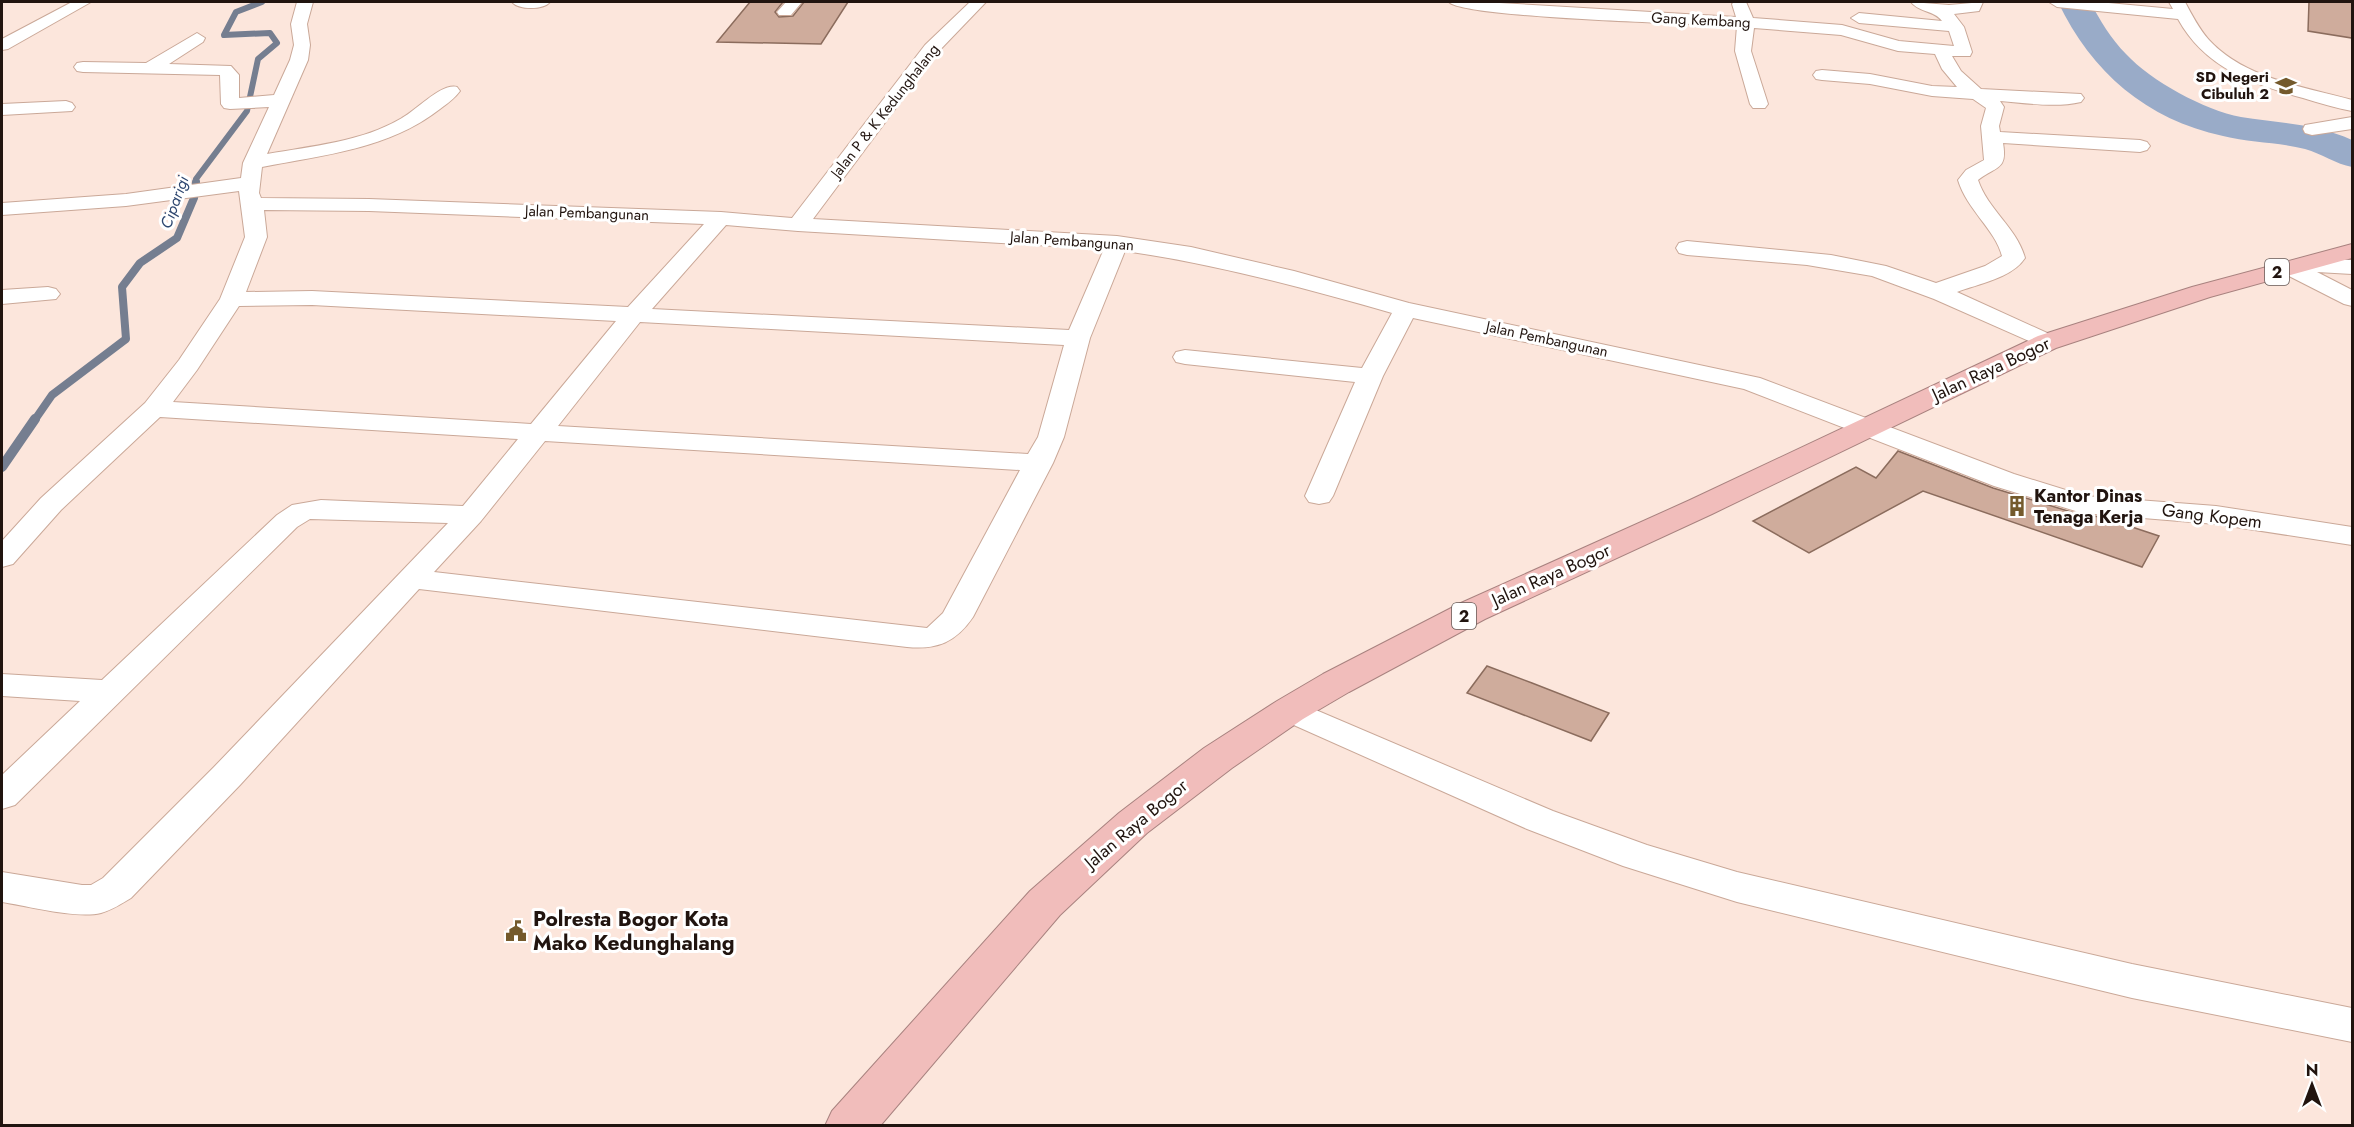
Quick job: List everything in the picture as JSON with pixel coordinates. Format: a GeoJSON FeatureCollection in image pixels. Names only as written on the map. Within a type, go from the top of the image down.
{"type":"FeatureCollection","features":[{"type":"Feature","properties":{"kind":"highway","name":"Jalan Raya Bogor"},"geometry":{"type":"LineString","coordinates":[[849,1125],[1045,903],[1133,823],[1218,758],[1290,710],[1473,611],[1868,428],[2047,342],[2201,292],[2352,251]]}},
{"type":"Feature","properties":{"kind":"street"},"geometry":{"type":"LineString","coordinates":[[2,45],[83,2]]}},
{"type":"Feature","properties":{"kind":"street"},"geometry":{"type":"LineString","coordinates":[[2,558],[51,504],[154,409],[232,299],[256,237],[252,183],[277,100],[299,60],[302,45],[299,24],[305,2]]}},
{"type":"Feature","properties":{"kind":"street"},"geometry":{"type":"LineString","coordinates":[[520,2],[542,2]]}},
{"type":"Feature","properties":{"kind":"street","name":"Jalan P & K Kedunghalang"},"geometry":{"type":"LineString","coordinates":[[798,225],[931,49],[978,2]]}},
{"type":"Feature","properties":{"kind":"street","name":"Gang Kembang"},"geometry":{"type":"LineString","coordinates":[[1458,2],[1499,9],[1746,22],[1842,30],[1889,44],[1964,52],[1956,27]]}},
{"type":"Feature","properties":{"kind":"street"},"geometry":{"type":"LineString","coordinates":[[1739,2],[1746,22],[1743,51],[1759,105]]}},
{"type":"Feature","properties":{"kind":"street"},"geometry":{"type":"LineString","coordinates":[[1919,2],[1941,9],[1969,9],[1973,8],[1975,2]]}},
{"type":"Feature","properties":{"kind":"street"},"geometry":{"type":"LineString","coordinates":[[2058,2],[2078,5],[2180,8],[2198,38],[2212,53],[2242,73],[2352,106]]}},
{"type":"Feature","properties":{"kind":"street"},"geometry":{"type":"LineString","coordinates":[[1941,9],[1956,27]]}},
{"type":"Feature","properties":{"kind":"street"},"geometry":{"type":"LineString","coordinates":[[1859,18],[1956,27]]}},
{"type":"Feature","properties":{"kind":"street"},"geometry":{"type":"LineString","coordinates":[[152,67],[197,38]]}},
{"type":"Feature","properties":{"kind":"street"},"geometry":{"type":"LineString","coordinates":[[1940,292],[1942,289],[1993,271],[2014,258],[2007,241],[1976,204],[1968,180],[1973,174],[1993,163],[1995,156],[1990,137],[1995,106],[1951,72],[1945,64],[1942,51]]}},
{"type":"Feature","properties":{"kind":"street"},"geometry":{"type":"LineString","coordinates":[[83,67],[152,67],[228,71],[230,75],[229,103],[277,100]]}},
{"type":"Feature","properties":{"kind":"street"},"geometry":{"type":"LineString","coordinates":[[1822,75],[1870,78],[1932,91],[2045,99],[2075,98]]}},
{"type":"Feature","properties":{"kind":"street"},"geometry":{"type":"LineString","coordinates":[[2,209],[98,203],[208,191],[252,183],[390,132],[417,117],[451,91]]}},
{"type":"Feature","properties":{"kind":"street"},"geometry":{"type":"LineString","coordinates":[[2,110],[66,107]]}},
{"type":"Feature","properties":{"kind":"street"},"geometry":{"type":"LineString","coordinates":[[2312,129],[2352,123]]}},
{"type":"Feature","properties":{"kind":"street"},"geometry":{"type":"LineString","coordinates":[[1990,137],[2139,146]]}},
{"type":"Feature","properties":{"kind":"street","name":"Jalan Pembangunan"},"geometry":{"type":"LineString","coordinates":[[252,183],[369,206],[721,218],[798,225],[1117,243],[1191,254],[1286,276],[1406,309],[1751,383],[1868,428]]}},
{"type":"Feature","properties":{"kind":"street"},"geometry":{"type":"LineString","coordinates":[[2,887],[82,900],[98,899],[117,888],[227,776],[471,515],[633,316],[721,218]]}},
{"type":"Feature","properties":{"kind":"street"},"geometry":{"type":"LineString","coordinates":[[412,579],[927,639],[939,636],[957,617],[1051,437],[1078,338],[1117,243]]}},
{"type":"Feature","properties":{"kind":"street"},"geometry":{"type":"LineString","coordinates":[[1687,248],[1839,262],[1879,271],[1940,292],[2047,342]]}},
{"type":"Feature","properties":{"kind":"street"},"geometry":{"type":"LineString","coordinates":[[2297,267],[2352,267]]}},
{"type":"Feature","properties":{"kind":"street"},"geometry":{"type":"LineString","coordinates":[[2297,267],[2352,299]]}},
{"type":"Feature","properties":{"kind":"street"},"geometry":{"type":"LineString","coordinates":[[2,297],[48,294]]}},
{"type":"Feature","properties":{"kind":"street"},"geometry":{"type":"LineString","coordinates":[[232,299],[312,298],[1078,338]]}},
{"type":"Feature","properties":{"kind":"street"},"geometry":{"type":"LineString","coordinates":[[1319,495],[1370,376],[1406,309]]}},
{"type":"Feature","properties":{"kind":"street"},"geometry":{"type":"LineString","coordinates":[[1185,357],[1370,376]]}},
{"type":"Feature","properties":{"kind":"street"},"geometry":{"type":"LineString","coordinates":[[154,409],[1039,463]]}},
{"type":"Feature","properties":{"kind":"street","name":"Gang Kopem"},"geometry":{"type":"LineString","coordinates":[[1868,428],[2004,480],[2082,504],[2193,512],[2352,537]]}},
{"type":"Feature","properties":{"kind":"street"},"geometry":{"type":"LineString","coordinates":[[2,796],[287,521],[302,511],[321,509],[471,515]]}},
{"type":"Feature","properties":{"kind":"street"},"geometry":{"type":"LineString","coordinates":[[2,685],[111,692]]}},
{"type":"Feature","properties":{"kind":"street"},"geometry":{"type":"LineString","coordinates":[[1290,710],[1540,820],[1636,856],[1714,880],[2132,981],[2352,1025]]}},
{"type":"Feature","properties":{"kind":"building"},"geometry":{"type":"Polygon","coordinates":[[[750,2],[783,2],[775,12],[779,17],[793,16],[804,2],[848,2],[821,44],[717,42],[750,2]]]}},
{"type":"Feature","properties":{"kind":"building"},"geometry":{"type":"Polygon","coordinates":[[[2309,2],[2352,2],[2352,38],[2308,31],[2309,2]]]}},
{"type":"Feature","properties":{"kind":"building"},"geometry":{"type":"Polygon","coordinates":[[[1898,451],[1993,488],[2081,515],[2102,517],[2159,536],[2142,567],[1923,491],[1809,553],[1753,521],[1856,467],[1876,478],[1898,451]]]}},
{"type":"Feature","properties":{"kind":"building"},"geometry":{"type":"Polygon","coordinates":[[[1487,666],[1609,713],[1591,741],[1467,693],[1487,666]]]}},
{"type":"Feature","properties":{"kind":"waterway","name":"Ciparigi"},"geometry":{"type":"LineString","coordinates":[[196,182],[247,111],[258,59],[277,43],[270,33],[224,35],[236,12],[262,2]]}},
{"type":"Feature","properties":{"kind":"waterway"},"geometry":{"type":"LineString","coordinates":[[2074,2],[2094,37],[2113,62],[2141,85],[2169,102],[2224,125],[2305,137],[2352,155]]}},
{"type":"Feature","properties":{"kind":"waterway","name":"Ciparigi"},"geometry":{"type":"LineString","coordinates":[[34,421],[52,395],[126,339],[122,287],[140,263],[177,238],[194,198],[196,182]]}},
{"type":"Feature","properties":{"kind":"waterway","name":"Ciparigi"},"geometry":{"type":"LineString","coordinates":[[2,467],[35,419]]}},
{"type":"Feature","properties":{"kind":"place","name":"SD Negeri Cibuluh 2"},"geometry":{"type":"Point","coordinates":[2286,86]}},
{"type":"Feature","properties":{"kind":"place","name":"Kantor Dinas Tenaga Kerja"},"geometry":{"type":"Point","coordinates":[2017,506]}},
{"type":"Feature","properties":{"kind":"place","name":"Polresta Bogor Kota Mako Kedunghalang"},"geometry":{"type":"Point","coordinates":[516,931]}}]}
